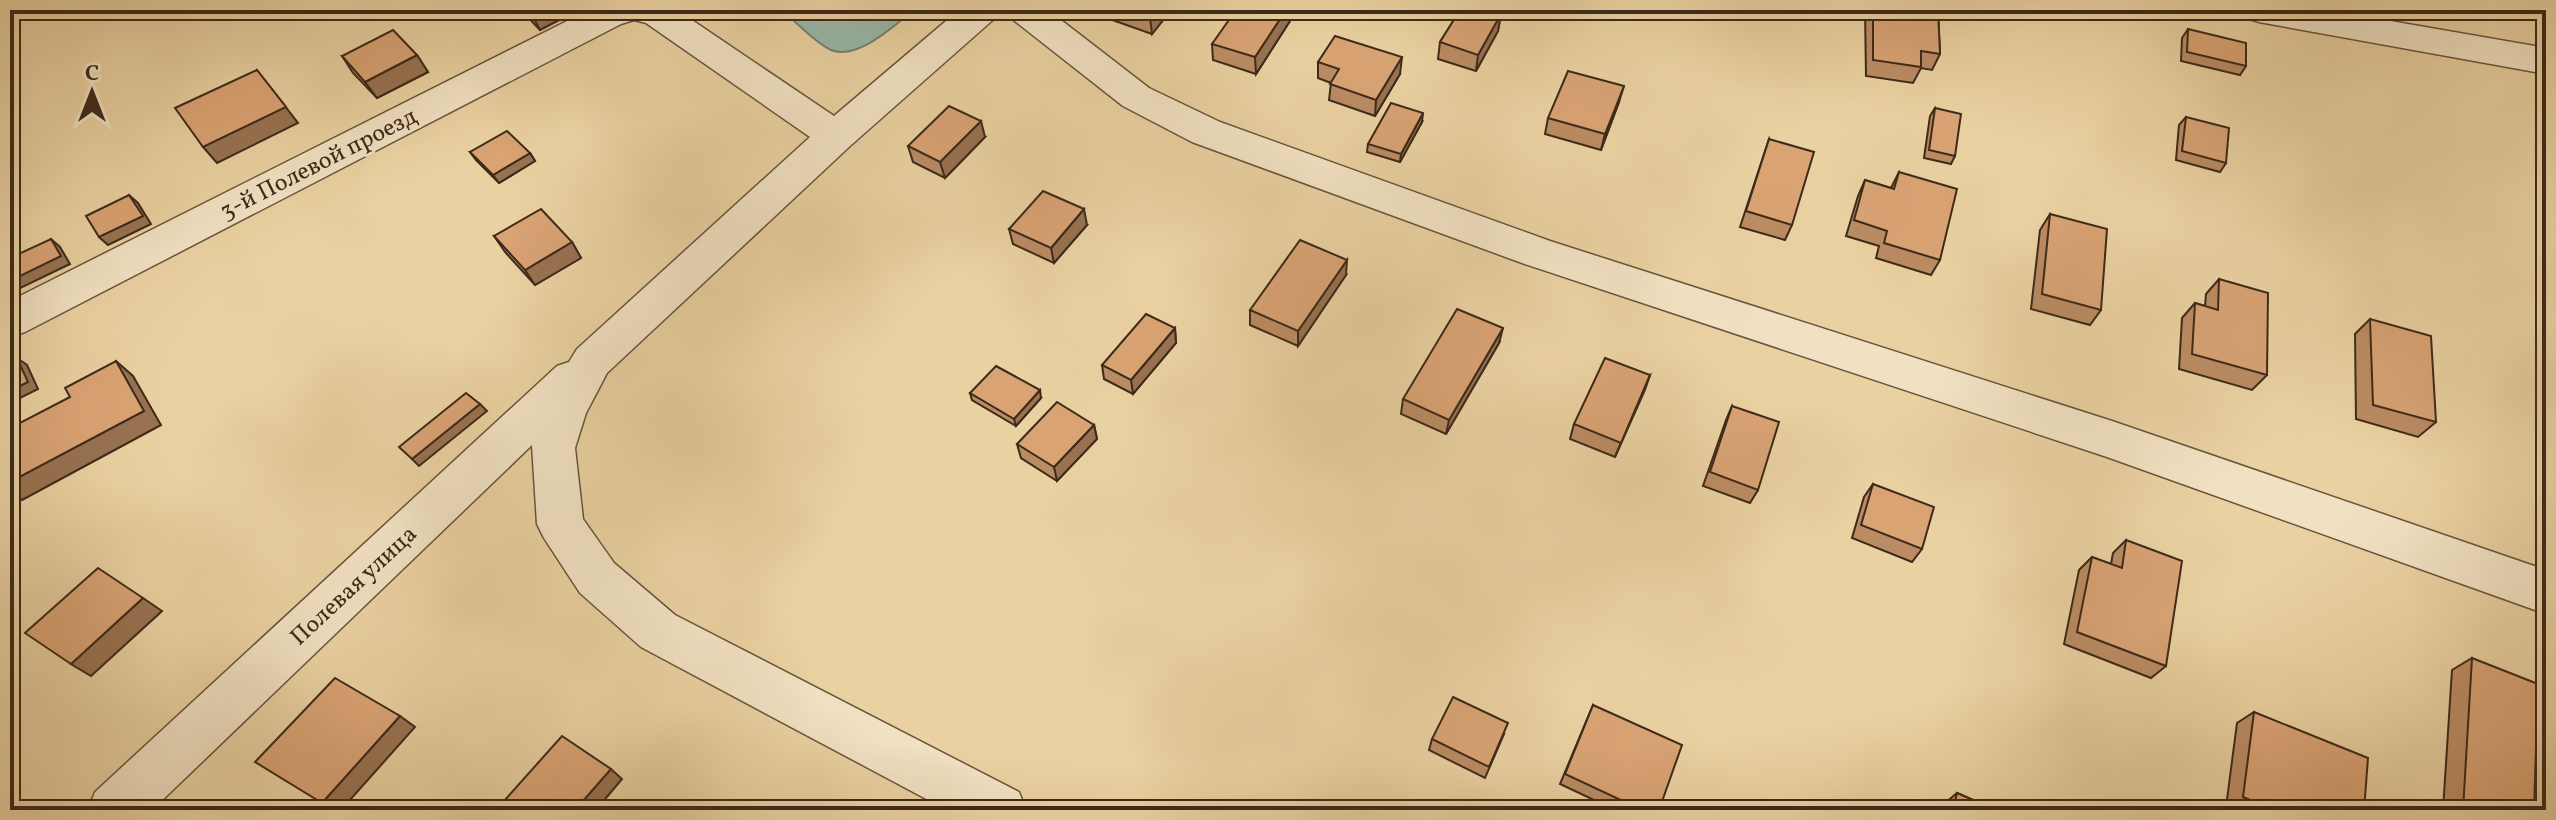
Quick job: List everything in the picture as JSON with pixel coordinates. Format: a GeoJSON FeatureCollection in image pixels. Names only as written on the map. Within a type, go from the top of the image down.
{"type":"FeatureCollection","features":[{"type":"Feature","properties":{"kind":"street","name":"3-й Полевой проезд"},"geometry":{"type":"LineString","coordinates":[[10,320],[609,15],[628,10]]}},
{"type":"Feature","properties":{"kind":"street"},"geometry":{"type":"LineString","coordinates":[[640,10],[655,12],[836,136]]}},
{"type":"Feature","properties":{"kind":"street","name":"Полевая улица"},"geometry":{"type":"LineString","coordinates":[[114,810],[836,136],[982,10]]}},
{"type":"Feature","properties":{"kind":"street"},"geometry":{"type":"LineString","coordinates":[[1024,10],[1136,97],[1206,132],[1536,252],[2112,440],[2546,592]]}},
{"type":"Feature","properties":{"kind":"street"},"geometry":{"type":"LineString","coordinates":[[2259,10],[2546,61]]}},
{"type":"Feature","properties":{"kind":"street"},"geometry":{"type":"LineString","coordinates":[[592,361],[565,411],[553,448],[560,524],[597,578],[658,631],[1000,810]]}},
{"type":"Feature","properties":{"kind":"shaded area"},"geometry":{"type":"Polygon","coordinates":[[[782,10],[914,10],[875,40],[841,52],[818,42],[782,10]]]}},
{"type":"Feature","properties":{"kind":"building"},"geometry":{"type":"Polygon","coordinates":[[[1130,10],[1156,10],[1150,17],[1130,10]]]}},
{"type":"Feature","properties":{"kind":"building"},"geometry":{"type":"Polygon","coordinates":[[[1236,10],[1286,10],[1255,57],[1212,44],[1236,10]]]}},
{"type":"Feature","properties":{"kind":"building"},"geometry":{"type":"Polygon","coordinates":[[[1460,10],[1487,10],[1501,14],[1478,55],[1440,42],[1460,10]]]}},
{"type":"Feature","properties":{"kind":"building"},"geometry":{"type":"Polygon","coordinates":[[[1873,10],[1938,10],[1940,54],[1921,51],[1921,67],[1873,60],[1873,10]]]}},
{"type":"Feature","properties":{"kind":"building"},"geometry":{"type":"Polygon","coordinates":[[[2188,29],[2246,43],[2246,66],[2187,52],[2188,29]]]}},
{"type":"Feature","properties":{"kind":"building"},"geometry":{"type":"Polygon","coordinates":[[[393,30],[417,55],[365,82],[342,56],[393,30]]]}},
{"type":"Feature","properties":{"kind":"building"},"geometry":{"type":"Polygon","coordinates":[[[1335,36],[1402,57],[1376,100],[1330,84],[1339,69],[1318,62],[1335,36]]]}},
{"type":"Feature","properties":{"kind":"building"},"geometry":{"type":"Polygon","coordinates":[[[257,70],[286,107],[203,147],[175,108],[257,70]]]}},
{"type":"Feature","properties":{"kind":"building"},"geometry":{"type":"Polygon","coordinates":[[[1568,71],[1624,86],[1605,134],[1548,118],[1568,71]]]}},
{"type":"Feature","properties":{"kind":"building"},"geometry":{"type":"Polygon","coordinates":[[[1391,103],[1423,113],[1401,154],[1368,144],[1391,103]]]}},
{"type":"Feature","properties":{"kind":"building"},"geometry":{"type":"Polygon","coordinates":[[[949,106],[981,121],[940,162],[908,146],[949,106]]]}},
{"type":"Feature","properties":{"kind":"building"},"geometry":{"type":"Polygon","coordinates":[[[1935,108],[1961,114],[1955,156],[1929,150],[1935,108]]]}},
{"type":"Feature","properties":{"kind":"building"},"geometry":{"type":"Polygon","coordinates":[[[2186,117],[2229,128],[2226,163],[2182,151],[2186,117]]]}},
{"type":"Feature","properties":{"kind":"building"},"geometry":{"type":"Polygon","coordinates":[[[507,131],[530,153],[493,175],[470,152],[507,131]]]}},
{"type":"Feature","properties":{"kind":"building"},"geometry":{"type":"Polygon","coordinates":[[[1769,139],[1814,152],[1792,225],[1746,211],[1769,139]]]}},
{"type":"Feature","properties":{"kind":"building"},"geometry":{"type":"Polygon","coordinates":[[[1899,172],[1957,189],[1940,260],[1884,243],[1887,231],[1854,220],[1865,180],[1894,189],[1899,172]]]}},
{"type":"Feature","properties":{"kind":"building"},"geometry":{"type":"Polygon","coordinates":[[[1043,191],[1084,209],[1051,248],[1009,229],[1043,191]]]}},
{"type":"Feature","properties":{"kind":"building"},"geometry":{"type":"Polygon","coordinates":[[[129,195],[143,216],[99,237],[86,216],[129,195]]]}},
{"type":"Feature","properties":{"kind":"building"},"geometry":{"type":"Polygon","coordinates":[[[541,209],[572,242],[525,270],[494,236],[541,209]]]}},
{"type":"Feature","properties":{"kind":"building"},"geometry":{"type":"Polygon","coordinates":[[[2050,214],[2107,229],[2101,310],[2042,294],[2050,214]]]}},
{"type":"Feature","properties":{"kind":"building"},"geometry":{"type":"Polygon","coordinates":[[[51,239],[61,256],[10,281],[10,258],[51,239]]]}},
{"type":"Feature","properties":{"kind":"building"},"geometry":{"type":"Polygon","coordinates":[[[1300,240],[1347,260],[1298,331],[1250,310],[1300,240]]]}},
{"type":"Feature","properties":{"kind":"building"},"geometry":{"type":"Polygon","coordinates":[[[2219,279],[2268,293],[2267,375],[2192,354],[2195,303],[2218,310],[2219,279]]]}},
{"type":"Feature","properties":{"kind":"building"},"geometry":{"type":"Polygon","coordinates":[[[1457,309],[1503,328],[1449,420],[1403,399],[1457,309]]]}},
{"type":"Feature","properties":{"kind":"building"},"geometry":{"type":"Polygon","coordinates":[[[1146,314],[1175,328],[1131,380],[1102,365],[1146,314]]]}},
{"type":"Feature","properties":{"kind":"building"},"geometry":{"type":"Polygon","coordinates":[[[2370,319],[2431,336],[2436,422],[2373,405],[2370,319]]]}},
{"type":"Feature","properties":{"kind":"building"},"geometry":{"type":"Polygon","coordinates":[[[17,358],[28,382],[10,391],[10,361],[17,358]]]}},
{"type":"Feature","properties":{"kind":"building"},"geometry":{"type":"Polygon","coordinates":[[[1605,358],[1650,375],[1621,443],[1574,424],[1605,358]]]}},
{"type":"Feature","properties":{"kind":"building"},"geometry":{"type":"Polygon","coordinates":[[[116,361],[144,411],[10,482],[10,428],[70,397],[65,388],[116,361]]]}},
{"type":"Feature","properties":{"kind":"building"},"geometry":{"type":"Polygon","coordinates":[[[996,366],[1040,390],[1014,419],[970,393],[996,366]]]}},
{"type":"Feature","properties":{"kind":"building"},"geometry":{"type":"Polygon","coordinates":[[[466,393],[480,404],[412,459],[399,447],[466,393]]]}},
{"type":"Feature","properties":{"kind":"building"},"geometry":{"type":"Polygon","coordinates":[[[1057,402],[1094,425],[1054,467],[1017,444],[1057,402]]]}},
{"type":"Feature","properties":{"kind":"building"},"geometry":{"type":"Polygon","coordinates":[[[1732,406],[1779,422],[1758,490],[1710,472],[1732,406]]]}},
{"type":"Feature","properties":{"kind":"building"},"geometry":{"type":"Polygon","coordinates":[[[1873,484],[1934,507],[1922,549],[1861,525],[1873,484]]]}},
{"type":"Feature","properties":{"kind":"building"},"geometry":{"type":"Polygon","coordinates":[[[2126,540],[2182,561],[2166,666],[2077,632],[2092,557],[2122,568],[2126,540]]]}},
{"type":"Feature","properties":{"kind":"building"},"geometry":{"type":"Polygon","coordinates":[[[98,568],[143,598],[71,664],[25,633],[98,568]]]}},
{"type":"Feature","properties":{"kind":"building"},"geometry":{"type":"Polygon","coordinates":[[[2472,658],[2538,684],[2534,810],[2463,810],[2472,658]]]}},
{"type":"Feature","properties":{"kind":"building"},"geometry":{"type":"Polygon","coordinates":[[[335,678],[400,716],[322,803],[255,762],[335,678]]]}},
{"type":"Feature","properties":{"kind":"building"},"geometry":{"type":"Polygon","coordinates":[[[1453,697],[1508,723],[1489,767],[1432,739],[1453,697]]]}},
{"type":"Feature","properties":{"kind":"building"},"geometry":{"type":"Polygon","coordinates":[[[1593,705],[1682,745],[1659,810],[1642,810],[1565,774],[1593,705]]]}},
{"type":"Feature","properties":{"kind":"building"},"geometry":{"type":"Polygon","coordinates":[[[2254,712],[2368,758],[2364,810],[2275,810],[2243,797],[2254,712]]]}},
{"type":"Feature","properties":{"kind":"building"},"geometry":{"type":"Polygon","coordinates":[[[562,736],[611,769],[575,810],[496,810],[562,736]]]}},
{"type":"Feature","properties":{"kind":"building"},"geometry":{"type":"Polygon","coordinates":[[[1957,793],[1996,810],[1953,810],[1957,793]]]}}]}
